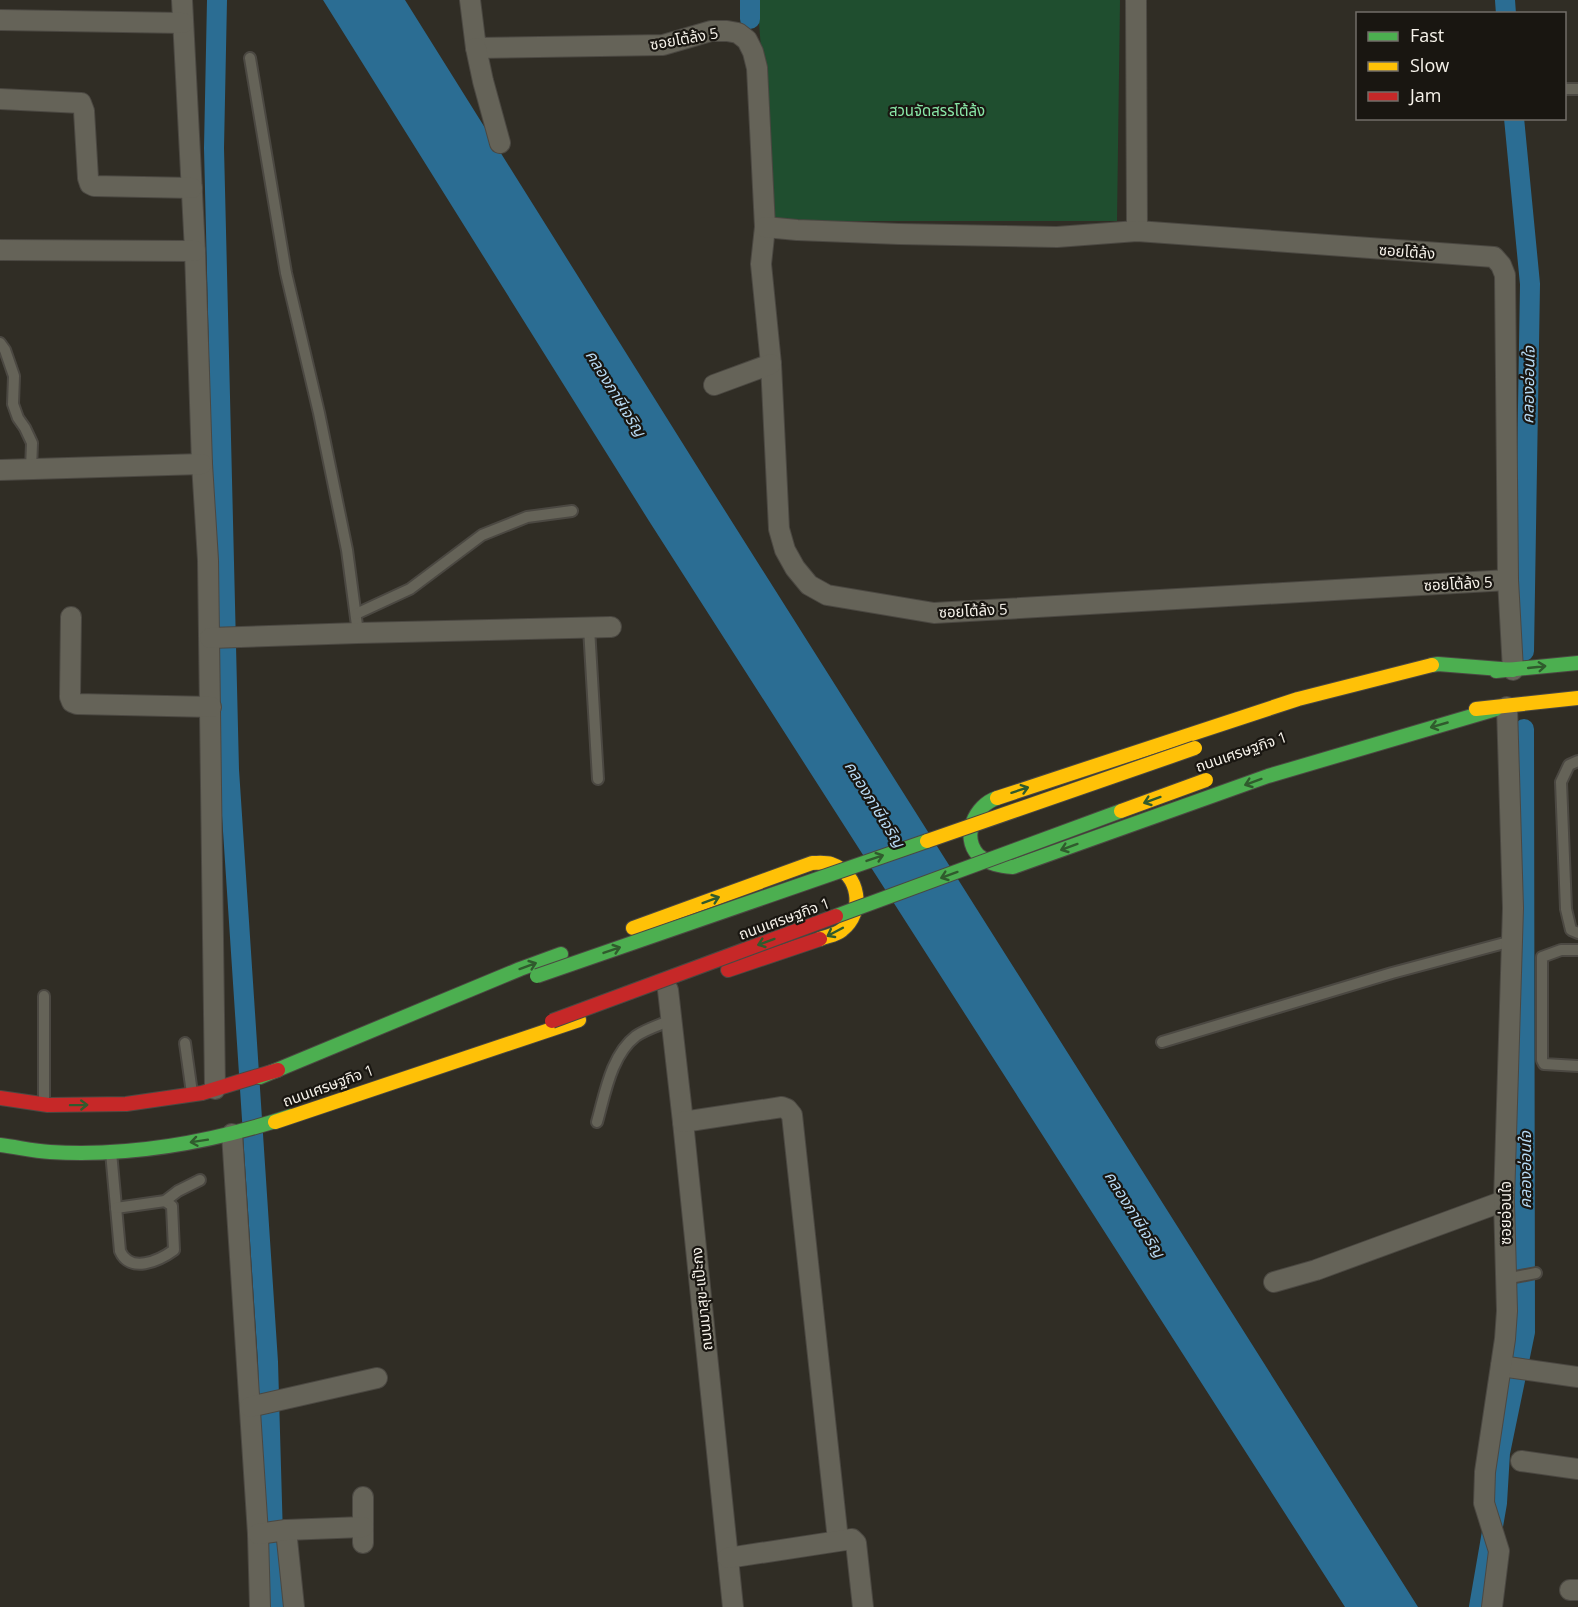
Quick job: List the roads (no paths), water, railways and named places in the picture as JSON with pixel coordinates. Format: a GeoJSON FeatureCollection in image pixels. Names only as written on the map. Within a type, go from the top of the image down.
{"type":"FeatureCollection","features":[{"type":"Feature","properties":{"kind":"main road","name":"ถนนเศรษฐกิจ 1"},"geometry":{"type":"LineString","coordinates":[[1248,730],[1311,709],[1443,676],[1578,663]]}},
{"type":"Feature","properties":{"kind":"main road"},"geometry":{"type":"LineString","coordinates":[[1501,708],[1268,776],[1013,867],[998,867],[987,862],[977,853],[972,842],[972,821],[976,812],[987,801],[1197,731],[1298,699],[1438,664],[1513,670]]}},
{"type":"Feature","properties":{"kind":"main road"},"geometry":{"type":"LineString","coordinates":[[1392,725],[1448,710],[1501,708],[1578,698]]}},
{"type":"Feature","properties":{"kind":"main road","name":"ถนนเศรษฐกิจ 1"},"geometry":{"type":"LineString","coordinates":[[0,1098],[44,1105],[126,1104],[192,1094],[260,1077],[537,976],[1201,746]]}},
{"type":"Feature","properties":{"kind":"main road","name":"ถนนเศรษฐกิจ 1"},"geometry":{"type":"LineString","coordinates":[[0,1145],[50,1152],[133,1151],[213,1139],[275,1122],[1212,778]]}},
{"type":"Feature","properties":{"kind":"main road"},"geometry":{"type":"LineString","coordinates":[[260,1077],[520,969],[812,863],[829,863],[839,868],[849,876],[857,896],[853,918],[840,932],[275,1122]]}},
{"type":"Feature","properties":{"kind":"street"},"geometry":{"type":"LineString","coordinates":[[182,0],[195,251],[210,638],[215,1089]]}},
{"type":"Feature","properties":{"kind":"street"},"geometry":{"type":"LineString","coordinates":[[470,0],[476,48],[500,143]]}},
{"type":"Feature","properties":{"kind":"street"},"geometry":{"type":"LineString","coordinates":[[765,227],[899,234],[1057,237],[1137,231],[1136,0]]}},
{"type":"Feature","properties":{"kind":"street"},"geometry":{"type":"LineString","coordinates":[[0,20],[183,23]]}},
{"type":"Feature","properties":{"kind":"street","name":"ซอยโต้ล้ง 5"},"geometry":{"type":"LineString","coordinates":[[476,48],[663,45],[711,31],[738,33],[747,40],[757,68],[765,227],[761,264],[771,364],[779,529],[785,550],[795,568],[809,585],[827,596],[934,613],[1508,580]]}},
{"type":"Feature","properties":{"kind":"street"},"geometry":{"type":"LineString","coordinates":[[0,99],[81,103],[84,111],[88,178],[90,184],[94,186],[192,188]]}},
{"type":"Feature","properties":{"kind":"street","name":"ซอยโต้ล้ง"},"geometry":{"type":"LineString","coordinates":[[1137,231],[1494,257],[1501,265],[1505,275],[1508,580],[1513,670]]}},
{"type":"Feature","properties":{"kind":"street"},"geometry":{"type":"LineString","coordinates":[[0,250],[195,251]]}},
{"type":"Feature","properties":{"kind":"street"},"geometry":{"type":"LineString","coordinates":[[714,385],[771,364]]}},
{"type":"Feature","properties":{"kind":"street"},"geometry":{"type":"LineString","coordinates":[[0,470],[202,464]]}},
{"type":"Feature","properties":{"kind":"street"},"geometry":{"type":"LineString","coordinates":[[71,617],[70,697],[72,702],[77,704],[211,707]]}},
{"type":"Feature","properties":{"kind":"street"},"geometry":{"type":"LineString","coordinates":[[210,638],[357,623],[611,627]]}},
{"type":"Feature","properties":{"kind":"street","name":"ซอยอ่อนใจ"},"geometry":{"type":"LineString","coordinates":[[1492,1607],[1499,1551],[1484,1503],[1485,1472],[1513,1368],[1507,1311],[1510,1278],[1504,1202],[1513,908],[1501,708]]}},
{"type":"Feature","properties":{"kind":"street","name":"ถนนมาสุข-แป๊ะกง"},"geometry":{"type":"LineString","coordinates":[[668,990],[733,1607]]}},
{"type":"Feature","properties":{"kind":"street"},"geometry":{"type":"LineString","coordinates":[[683,1122],[782,1107],[792,1115],[838,1540]]}},
{"type":"Feature","properties":{"kind":"street"},"geometry":{"type":"LineString","coordinates":[[232,1134],[258,1534],[260,1607]]}},
{"type":"Feature","properties":{"kind":"street"},"geometry":{"type":"LineString","coordinates":[[1274,1282],[1316,1270],[1504,1202]]}},
{"type":"Feature","properties":{"kind":"street"},"geometry":{"type":"LineString","coordinates":[[1513,1368],[1578,1377]]}},
{"type":"Feature","properties":{"kind":"street"},"geometry":{"type":"LineString","coordinates":[[250,1407],[377,1378]]}},
{"type":"Feature","properties":{"kind":"street"},"geometry":{"type":"LineString","coordinates":[[1521,1461],[1578,1469]]}},
{"type":"Feature","properties":{"kind":"street"},"geometry":{"type":"LineString","coordinates":[[258,1534],[286,1530],[363,1535],[363,1497]]}},
{"type":"Feature","properties":{"kind":"street"},"geometry":{"type":"LineString","coordinates":[[286,1530],[294,1607]]}},
{"type":"Feature","properties":{"kind":"street"},"geometry":{"type":"LineString","coordinates":[[728,1558],[852,1539],[856,1543],[863,1607]]}},
{"type":"Feature","properties":{"kind":"lane"},"geometry":{"type":"LineString","coordinates":[[250,58],[286,273],[319,414],[347,550],[357,623],[410,589],[482,535],[527,517],[572,511]]}},
{"type":"Feature","properties":{"kind":"lane"},"geometry":{"type":"LineString","coordinates":[[0,343],[5,350],[14,376],[13,404],[32,443],[31,469]]}},
{"type":"Feature","properties":{"kind":"lane"},"geometry":{"type":"LineString","coordinates":[[589,628],[598,779]]}},
{"type":"Feature","properties":{"kind":"lane"},"geometry":{"type":"LineString","coordinates":[[1578,761],[1569,765],[1562,782],[1566,909],[1571,930],[1578,933]]}},
{"type":"Feature","properties":{"kind":"lane"},"geometry":{"type":"LineString","coordinates":[[1162,1042],[1392,973],[1512,941]]}},
{"type":"Feature","properties":{"kind":"lane"},"geometry":{"type":"LineString","coordinates":[[1578,950],[1561,950],[1542,957],[1542,1060],[1544,1064],[1578,1066]]}},
{"type":"Feature","properties":{"kind":"lane"},"geometry":{"type":"LineString","coordinates":[[44,996],[44,1105]]}},
{"type":"Feature","properties":{"kind":"lane"},"geometry":{"type":"LineString","coordinates":[[597,1122],[611,1074],[623,1049],[637,1036],[671,1020]]}},
{"type":"Feature","properties":{"kind":"lane"},"geometry":{"type":"LineString","coordinates":[[185,1043],[192,1094]]}},
{"type":"Feature","properties":{"kind":"lane"},"geometry":{"type":"LineString","coordinates":[[111,1151],[120,1251],[123,1258],[129,1262],[146,1264],[160,1260],[174,1250],[172,1206],[165,1201]]}},
{"type":"Feature","properties":{"kind":"lane"},"geometry":{"type":"LineString","coordinates":[[116,1208],[165,1201],[178,1191],[200,1180]]}},
{"type":"Feature","properties":{"kind":"lane"},"geometry":{"type":"LineString","coordinates":[[1510,1278],[1536,1273]]}},
{"type":"Feature","properties":{"kind":"water","name":"คลองภาษีเจริญ"},"geometry":{"type":"Polygon","coordinates":[[[323,0],[405,0],[1418,1607],[1345,1607],[649,521],[323,0]]]}},
{"type":"Feature","properties":{"kind":"waterway"},"geometry":{"type":"LineString","coordinates":[[217,0],[214,148],[229,770],[268,1362],[275,1607]]}},
{"type":"Feature","properties":{"kind":"waterway"},"geometry":{"type":"LineString","coordinates":[[750,0],[750,19]]}},
{"type":"Feature","properties":{"kind":"waterway","name":"คลองอ่อนใจ"},"geometry":{"type":"LineString","coordinates":[[1505,0],[1506,12]]}},
{"type":"Feature","properties":{"kind":"waterway","name":"คลองอ่อนใจ"},"geometry":{"type":"LineString","coordinates":[[1514,120],[1530,284],[1524,651]]}},
{"type":"Feature","properties":{"kind":"waterway","name":"คลองอ่อนใจ"},"geometry":{"type":"LineString","coordinates":[[1479,1607],[1497,1503],[1500,1453],[1525,1332],[1524,729]]}},
{"type":"Feature","properties":{"kind":"park label","name":"สวนจัดสรรโต้ล้ง"},"geometry":{"type":"Point","coordinates":[937,110]}}]}
